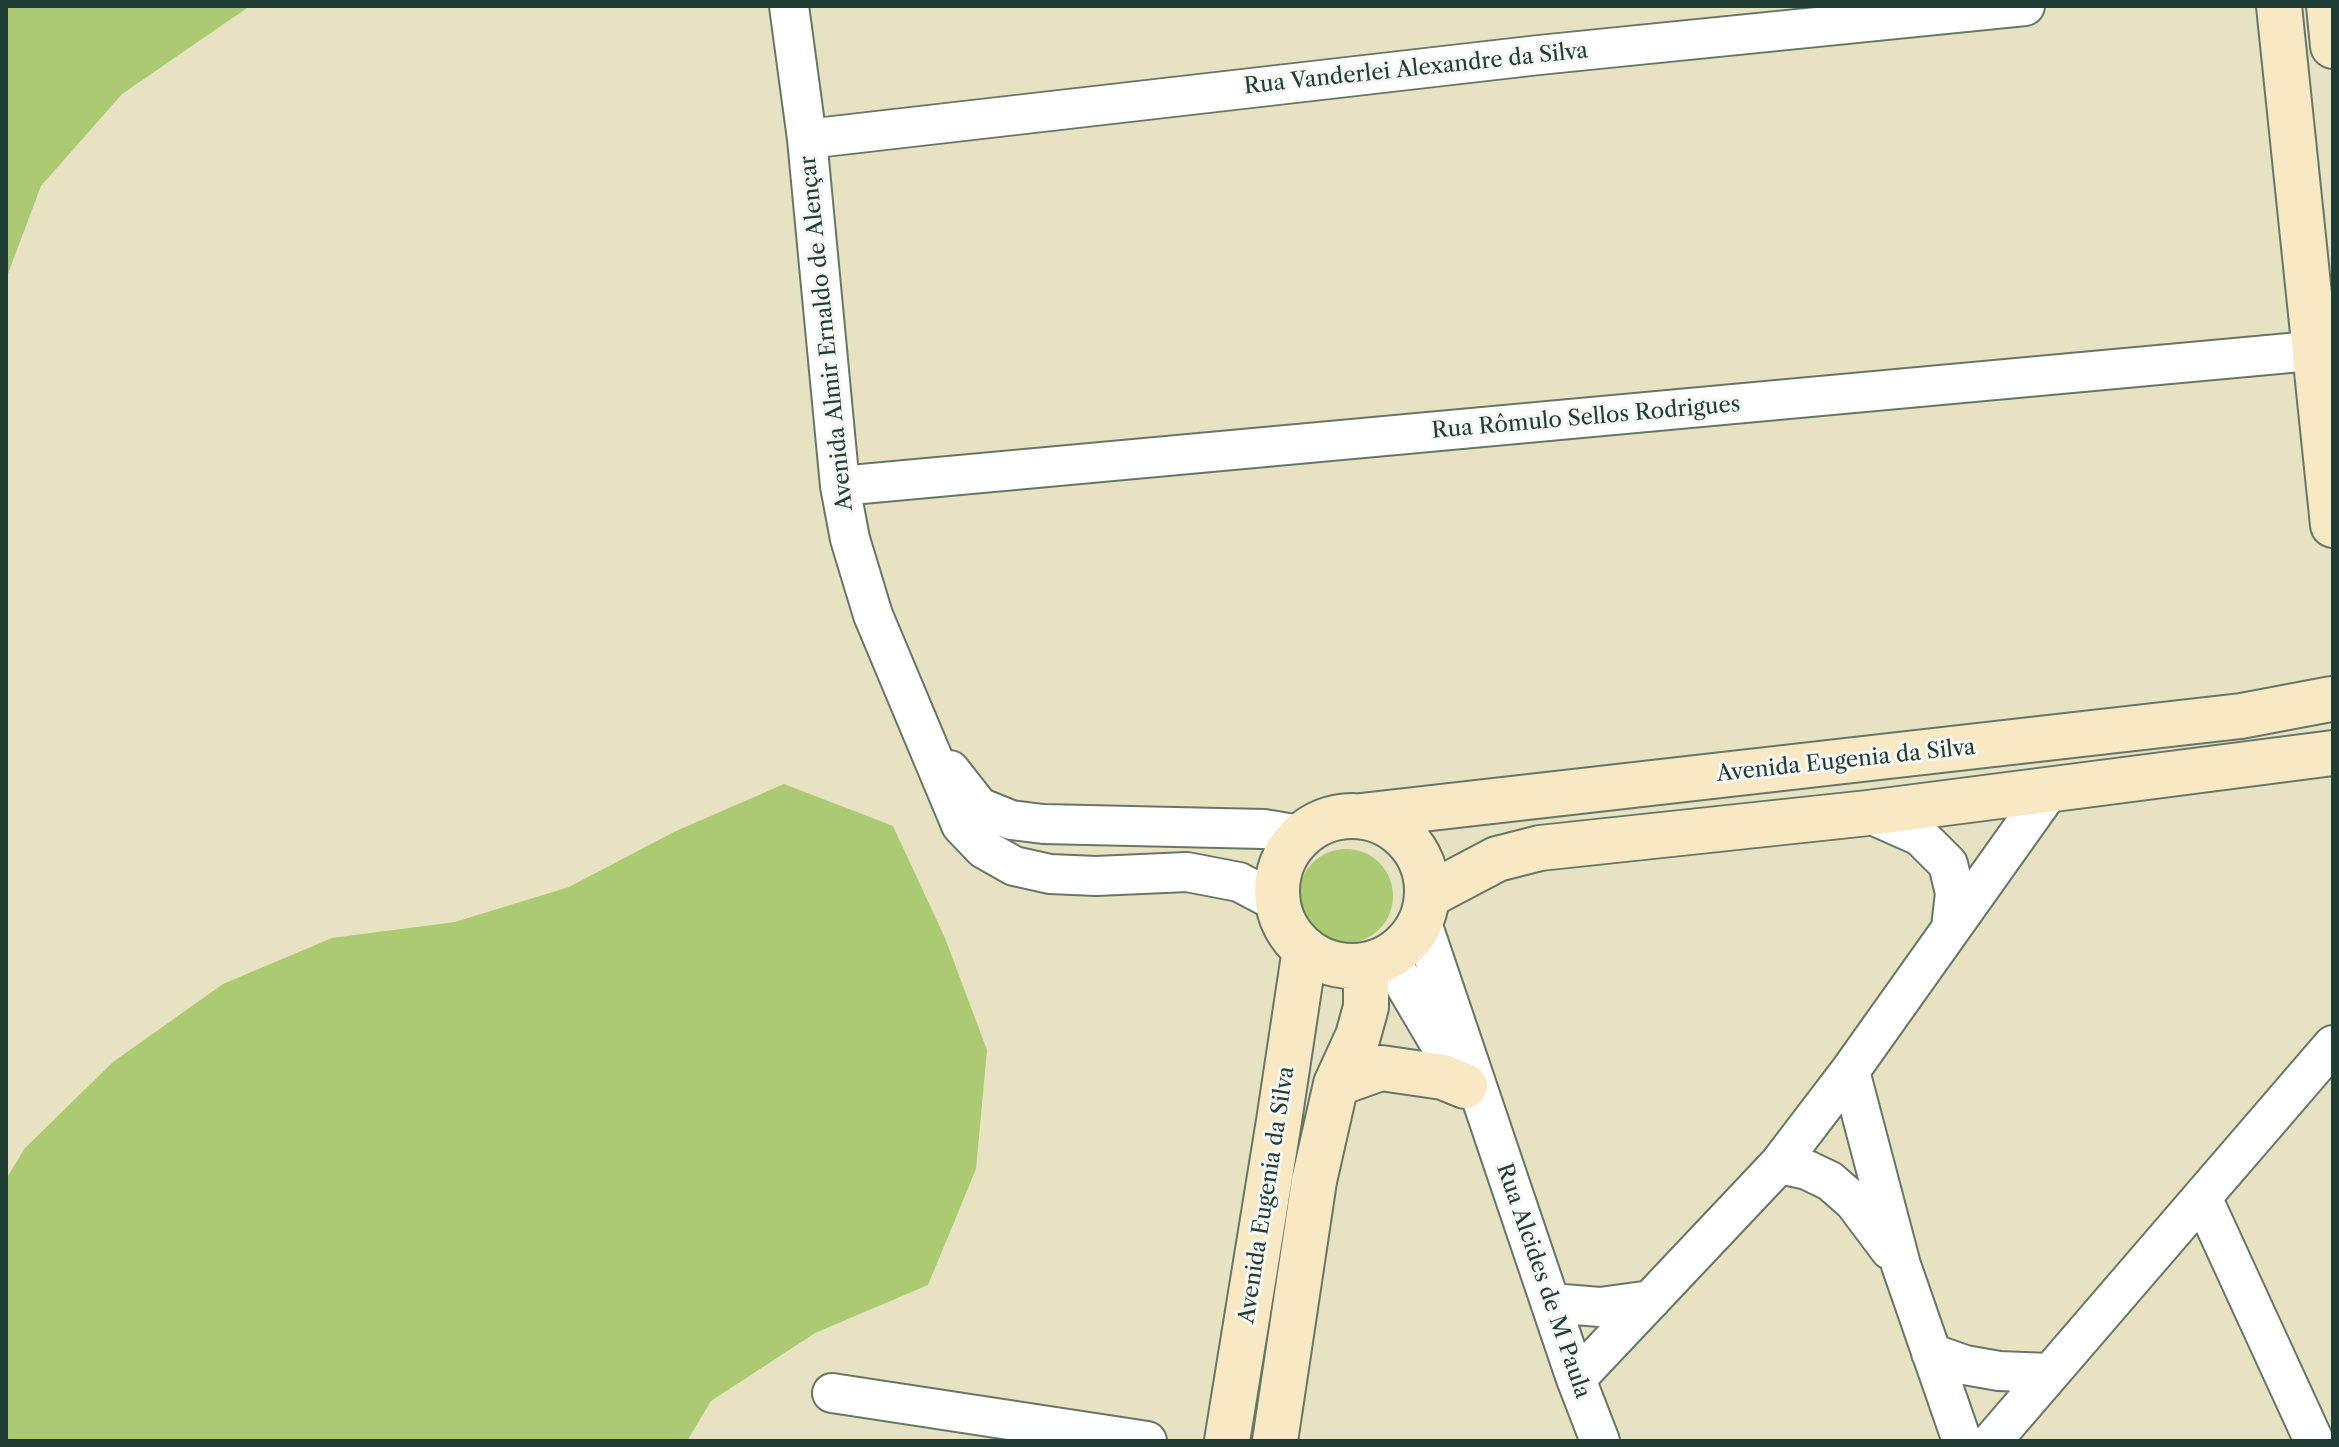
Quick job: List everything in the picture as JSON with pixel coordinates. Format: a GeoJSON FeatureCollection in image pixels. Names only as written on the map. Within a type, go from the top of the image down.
{"type":"FeatureCollection","features":[{"type":"Feature","properties":{"kind":"street","name":"Avenida Almir Ernaldo de Alençar"},"geometry":{"type":"LineString","coordinates":[[789,6],[807,139],[840,486],[850,539],[865,592],[961,825],[984,849],[1014,866],[1050,874],[1096,876],[1187,872],[1239,882],[1277,902]]}},
{"type":"Feature","properties":{"kind":"street","name":"Rua Vanderlei Alexandre da Silva"},"geometry":{"type":"LineString","coordinates":[[807,139],[1539,55],[2025,6]]}},
{"type":"Feature","properties":{"kind":"street"},"geometry":{"type":"LineString","coordinates":[[2279,6],[2325,350],[2333,525]]}},
{"type":"Feature","properties":{"kind":"street"},"geometry":{"type":"LineString","coordinates":[[2329,6],[2333,46]]}},
{"type":"Feature","properties":{"kind":"street","name":"Rua Rômulo Sellos Rodrigues"},"geometry":{"type":"LineString","coordinates":[[840,486],[2325,350]]}},
{"type":"Feature","properties":{"kind":"street"},"geometry":{"type":"LineString","coordinates":[[2332,698],[2326,721],[2333,744]]}},
{"type":"Feature","properties":{"kind":"street","name":"Avenida Eugenia da Silva"},"geometry":{"type":"LineString","coordinates":[[1361,816],[2241,716],[2332,698]]}},
{"type":"Feature","properties":{"kind":"street"},"geometry":{"type":"LineString","coordinates":[[928,743],[979,807],[1011,820],[1043,824],[1264,829],[1300,835]]}},
{"type":"Feature","properties":{"kind":"street"},"geometry":{"type":"LineString","coordinates":[[1477,1103],[1424,908],[1424,870],[1415,850],[1392,828],[1361,816],[1339,816],[1300,835],[1285,855],[1277,878],[1277,902],[1282,920],[1305,949],[1323,961],[1344,965],[1377,960],[1408,941],[1424,908],[1497,859],[1540,848],[1868,813],[2333,753]]}},
{"type":"Feature","properties":{"kind":"street"},"geometry":{"type":"LineString","coordinates":[[1576,1379],[1779,1164],[1850,1071],[2049,791]]}},
{"type":"Feature","properties":{"kind":"street"},"geometry":{"type":"LineString","coordinates":[[1868,813],[1920,836],[1948,864],[1955,893],[1951,928]]}},
{"type":"Feature","properties":{"kind":"street","name":"Avenida Eugenia da Silva"},"geometry":{"type":"LineString","coordinates":[[1227,1441],[1305,949]]}},
{"type":"Feature","properties":{"kind":"street"},"geometry":{"type":"LineString","coordinates":[[1377,960],[1477,1103]]}},
{"type":"Feature","properties":{"kind":"street","name":"Avenida Eugenia da Silva"},"geometry":{"type":"LineString","coordinates":[[1275,1441],[1314,1181],[1336,1084],[1358,1036],[1377,960]]}},
{"type":"Feature","properties":{"kind":"street"},"geometry":{"type":"LineString","coordinates":[[1992,1441],[2333,1045]]}},
{"type":"Feature","properties":{"kind":"street"},"geometry":{"type":"LineString","coordinates":[[1336,1084],[1381,1068],[1443,1077],[1477,1103]]}},
{"type":"Feature","properties":{"kind":"street"},"geometry":{"type":"LineString","coordinates":[[1850,1071],[1901,1265],[1962,1441]]}},
{"type":"Feature","properties":{"kind":"street","name":"Rua Alcides de M Paula"},"geometry":{"type":"LineString","coordinates":[[1477,1103],[1600,1441]]}},
{"type":"Feature","properties":{"kind":"street"},"geometry":{"type":"LineString","coordinates":[[1779,1164],[1807,1170],[1830,1181],[1854,1202],[1901,1265]]}},
{"type":"Feature","properties":{"kind":"street"},"geometry":{"type":"LineString","coordinates":[[2202,1197],[2314,1441]]}},
{"type":"Feature","properties":{"kind":"street"},"geometry":{"type":"LineString","coordinates":[[1551,1303],[1600,1307],[1651,1300]]}},
{"type":"Feature","properties":{"kind":"street"},"geometry":{"type":"LineString","coordinates":[[1931,1353],[1965,1365],[1999,1371],[2049,1373]]}},
{"type":"Feature","properties":{"kind":"street"},"geometry":{"type":"LineString","coordinates":[[832,1393],[1147,1441]]}},
{"type":"Feature","properties":{"kind":"green space"},"geometry":{"type":"Polygon","coordinates":[[[6,6],[250,6],[122,94],[41,186],[6,279],[6,6]]]}},
{"type":"Feature","properties":{"kind":"green space"},"geometry":{"type":"Polygon","coordinates":[[[784,784],[893,826],[945,938],[987,1050],[976,1169],[928,1285],[815,1333],[711,1401],[687,1441],[6,1441],[6,1179],[25,1148],[113,1062],[223,984],[332,938],[455,922],[569,887],[674,832],[784,784]]]}},
{"type":"Feature","properties":{"kind":"green space"},"geometry":{"type":"Polygon","coordinates":[[[1346,849],[1364,853],[1379,863],[1389,878],[1393,896],[1389,914],[1379,929],[1364,939],[1346,943],[1328,939],[1313,929],[1303,914],[1299,896],[1303,878],[1313,863],[1328,853],[1346,849]]]}}]}
